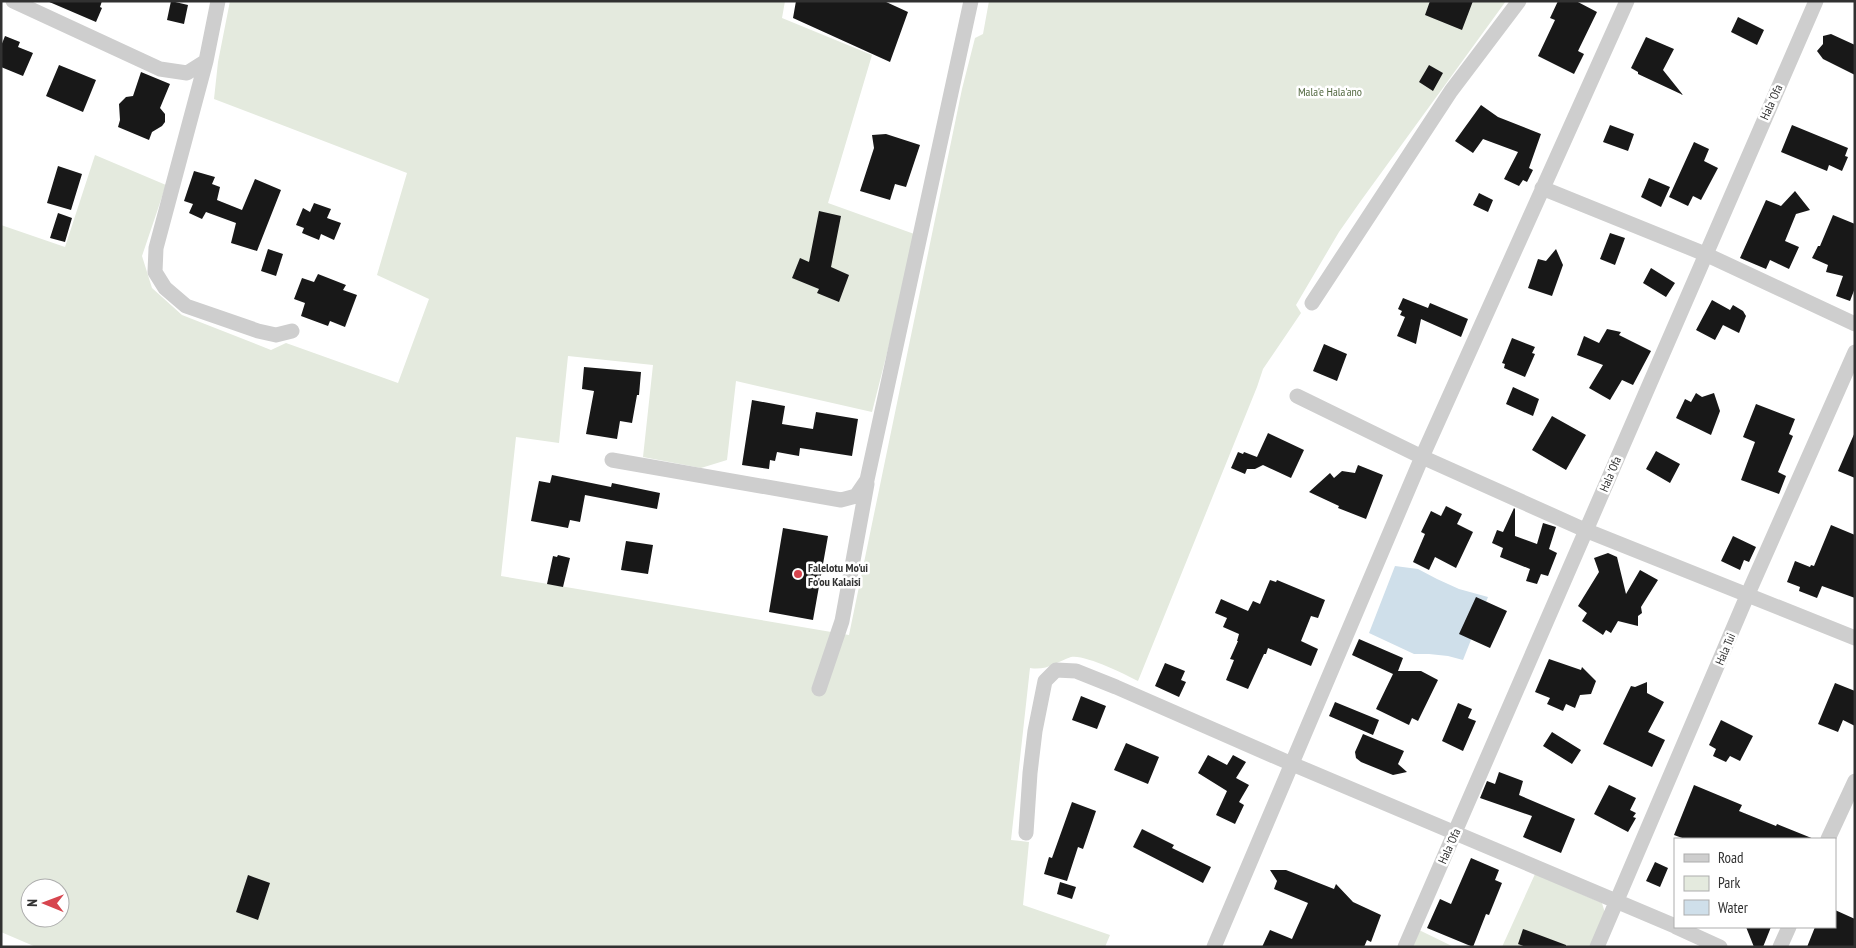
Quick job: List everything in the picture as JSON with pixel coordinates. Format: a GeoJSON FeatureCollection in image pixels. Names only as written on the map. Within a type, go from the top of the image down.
{"type":"FeatureCollection","features":[{"type":"Feature","properties":{"kind":"street"},"geometry":{"type":"LineString","coordinates":[[13,1],[160,69],[187,73],[206,61]]}},
{"type":"Feature","properties":{"kind":"street"},"geometry":{"type":"LineString","coordinates":[[218,1],[206,61],[156,248],[155,272],[164,288],[186,306],[258,331],[276,335],[292,332]]}},
{"type":"Feature","properties":{"kind":"street"},"geometry":{"type":"LineString","coordinates":[[819,689],[842,621],[867,480],[971,1]]}},
{"type":"Feature","properties":{"kind":"street"},"geometry":{"type":"LineString","coordinates":[[1312,302],[1451,91],[1519,1]]}},
{"type":"Feature","properties":{"kind":"street"},"geometry":{"type":"LineString","coordinates":[[1214,947],[1422,457],[1627,1]]}},
{"type":"Feature","properties":{"kind":"street","name":"Hala 'Ofa"},"geometry":{"type":"LineString","coordinates":[[1405,947],[1816,1]]}},
{"type":"Feature","properties":{"kind":"street"},"geometry":{"type":"LineString","coordinates":[[1542,188],[1705,254],[1855,324]]}},
{"type":"Feature","properties":{"kind":"street","name":"Hala Tui"},"geometry":{"type":"LineString","coordinates":[[1598,947],[1747,596],[1855,352]]}},
{"type":"Feature","properties":{"kind":"street"},"geometry":{"type":"LineString","coordinates":[[1297,396],[1422,457],[1586,530],[1855,638]]}},
{"type":"Feature","properties":{"kind":"street"},"geometry":{"type":"LineString","coordinates":[[612,460],[841,500],[856,496],[867,480]]}},
{"type":"Feature","properties":{"kind":"street"},"geometry":{"type":"LineString","coordinates":[[1026,833],[1035,731],[1045,681],[1056,670],[1076,671],[1116,686],[1292,764],[1618,901],[1674,927]]}},
{"type":"Feature","properties":{"kind":"street"},"geometry":{"type":"LineString","coordinates":[[1828,838],[1855,781]]}},
{"type":"Feature","properties":{"kind":"street"},"geometry":{"type":"LineString","coordinates":[[1677,928],[1720,947]]}},
{"type":"Feature","properties":{"kind":"street"},"geometry":{"type":"LineString","coordinates":[[1780,947],[1789,928]]}},
{"type":"Feature","properties":{"kind":"green space","name":"Mala'e Hala'ano"},"geometry":{"type":"Polygon","coordinates":[[[230,1],[785,1],[782,18],[872,55],[828,203],[917,235],[872,412],[736,381],[727,460],[701,468],[643,457],[653,365],[568,356],[559,443],[516,437],[501,576],[849,635],[962,89],[975,38],[983,34],[989,1],[1506,1],[1339,232],[1296,305],[1301,313],[1263,369],[1138,681],[1104,665],[1077,657],[1071,657],[1046,667],[1030,668],[1011,840],[1029,842],[1023,905],[1110,935],[1105,947],[36,947],[1,932],[1,225],[65,247],[95,155],[166,185],[142,256],[152,288],[182,315],[271,350],[286,343],[398,383],[429,299],[377,275],[407,173],[214,99],[218,62],[230,1]]]}},
{"type":"Feature","properties":{"kind":"green space"},"geometry":{"type":"Polygon","coordinates":[[[1535,874],[1602,903],[1605,913],[1591,947],[1502,947],[1535,874]]]}},
{"type":"Feature","properties":{"kind":"green space"},"geometry":{"type":"Polygon","coordinates":[[[1419,930],[1454,947],[1412,947],[1419,930]]]}},
{"type":"Feature","properties":{"kind":"water"},"geometry":{"type":"Polygon","coordinates":[[[1395,566],[1418,569],[1459,589],[1488,597],[1463,660],[1448,656],[1414,654],[1369,633],[1395,566]]]}},
{"type":"Feature","properties":{"kind":"building"},"geometry":{"type":"Polygon","coordinates":[[[47,1],[102,1],[100,7],[102,8],[96,22],[47,1]]]}},
{"type":"Feature","properties":{"kind":"building"},"geometry":{"type":"Polygon","coordinates":[[[171,1],[188,5],[184,24],[167,20],[171,1]]]}},
{"type":"Feature","properties":{"kind":"building"},"geometry":{"type":"Polygon","coordinates":[[[796,1],[884,1],[908,12],[890,62],[793,18],[796,1]]]}},
{"type":"Feature","properties":{"kind":"building"},"geometry":{"type":"Polygon","coordinates":[[[1430,1],[1473,1],[1462,30],[1425,15],[1430,1]]]}},
{"type":"Feature","properties":{"kind":"building"},"geometry":{"type":"Polygon","coordinates":[[[1558,1],[1576,1],[1597,12],[1578,51],[1584,54],[1574,74],[1538,56],[1555,20],[1550,18],[1558,1]]]}},
{"type":"Feature","properties":{"kind":"building"},"geometry":{"type":"Polygon","coordinates":[[[1738,17],[1764,30],[1757,45],[1731,32],[1738,17]]]}},
{"type":"Feature","properties":{"kind":"building"},"geometry":{"type":"Polygon","coordinates":[[[1831,34],[1855,45],[1855,75],[1823,59],[1817,51],[1823,44],[1823,36],[1831,34]]]}},
{"type":"Feature","properties":{"kind":"building"},"geometry":{"type":"Polygon","coordinates":[[[5,36],[20,42],[18,47],[33,53],[23,76],[1,67],[1,46],[5,36]]]}},
{"type":"Feature","properties":{"kind":"building"},"geometry":{"type":"Polygon","coordinates":[[[1646,37],[1674,49],[1663,70],[1683,95],[1638,74],[1638,72],[1631,68],[1646,37]]]}},
{"type":"Feature","properties":{"kind":"building"},"geometry":{"type":"Polygon","coordinates":[[[59,65],[96,80],[83,112],[46,96],[59,65]]]}},
{"type":"Feature","properties":{"kind":"building"},"geometry":{"type":"Polygon","coordinates":[[[1429,65],[1443,73],[1433,91],[1419,82],[1429,65]]]}},
{"type":"Feature","properties":{"kind":"building"},"geometry":{"type":"Polygon","coordinates":[[[141,72],[170,84],[160,108],[165,114],[165,122],[152,132],[149,140],[118,127],[120,120],[119,104],[126,97],[133,96],[141,72]]]}},
{"type":"Feature","properties":{"kind":"building"},"geometry":{"type":"Polygon","coordinates":[[[1481,105],[1498,117],[1541,134],[1529,168],[1533,170],[1527,182],[1523,180],[1519,186],[1504,179],[1518,152],[1483,139],[1473,153],[1455,141],[1481,105]]]}},
{"type":"Feature","properties":{"kind":"building"},"geometry":{"type":"Polygon","coordinates":[[[1610,125],[1634,134],[1628,151],[1603,142],[1610,125]]]}},
{"type":"Feature","properties":{"kind":"building"},"geometry":{"type":"Polygon","coordinates":[[[1792,125],[1848,148],[1845,156],[1848,157],[1842,171],[1829,165],[1827,171],[1781,152],[1792,125]]]}},
{"type":"Feature","properties":{"kind":"building"},"geometry":{"type":"Polygon","coordinates":[[[886,134],[920,145],[906,187],[895,184],[890,200],[860,191],[874,148],[872,135],[886,134]]]}},
{"type":"Feature","properties":{"kind":"building"},"geometry":{"type":"Polygon","coordinates":[[[1694,142],[1709,149],[1704,161],[1718,168],[1701,200],[1693,196],[1688,206],[1669,197],[1694,142]]]}},
{"type":"Feature","properties":{"kind":"building"},"geometry":{"type":"Polygon","coordinates":[[[58,166],[82,174],[71,210],[47,203],[58,166]]]}},
{"type":"Feature","properties":{"kind":"building"},"geometry":{"type":"Polygon","coordinates":[[[194,171],[215,177],[212,184],[220,187],[217,200],[242,210],[255,179],[281,190],[257,251],[231,243],[236,223],[206,212],[202,219],[189,213],[193,204],[184,201],[194,171]]]}},
{"type":"Feature","properties":{"kind":"building"},"geometry":{"type":"Polygon","coordinates":[[[1649,178],[1670,187],[1661,207],[1641,197],[1649,178]]]}},
{"type":"Feature","properties":{"kind":"building"},"geometry":{"type":"Polygon","coordinates":[[[1795,191],[1810,210],[1796,214],[1785,241],[1799,247],[1789,269],[1770,260],[1766,269],[1740,258],[1766,200],[1781,206],[1795,191]]]}},
{"type":"Feature","properties":{"kind":"building"},"geometry":{"type":"Polygon","coordinates":[[[1479,193],[1493,200],[1488,212],[1473,205],[1479,193]]]}},
{"type":"Feature","properties":{"kind":"building"},"geometry":{"type":"Polygon","coordinates":[[[314,203],[331,209],[327,218],[341,223],[334,240],[321,234],[319,240],[302,233],[304,228],[296,225],[303,208],[310,212],[314,203]]]}},
{"type":"Feature","properties":{"kind":"building"},"geometry":{"type":"Polygon","coordinates":[[[819,211],[841,216],[831,267],[849,275],[839,302],[817,293],[819,289],[792,278],[800,258],[809,262],[819,211]]]}},
{"type":"Feature","properties":{"kind":"building"},"geometry":{"type":"Polygon","coordinates":[[[58,213],[72,218],[65,242],[50,238],[58,213]]]}},
{"type":"Feature","properties":{"kind":"building"},"geometry":{"type":"Polygon","coordinates":[[[1833,215],[1855,224],[1855,288],[1850,301],[1836,296],[1843,276],[1826,272],[1828,265],[1812,258],[1818,246],[1820,246],[1833,215]]]}},
{"type":"Feature","properties":{"kind":"building"},"geometry":{"type":"Polygon","coordinates":[[[1610,233],[1625,238],[1615,265],[1600,259],[1610,233]]]}},
{"type":"Feature","properties":{"kind":"building"},"geometry":{"type":"Polygon","coordinates":[[[268,249],[283,254],[276,276],[261,271],[268,249]]]}},
{"type":"Feature","properties":{"kind":"building"},"geometry":{"type":"Polygon","coordinates":[[[1556,249],[1563,265],[1552,296],[1528,288],[1538,259],[1546,261],[1556,249]]]}},
{"type":"Feature","properties":{"kind":"building"},"geometry":{"type":"Polygon","coordinates":[[[1651,268],[1675,283],[1666,297],[1643,283],[1651,268]]]}},
{"type":"Feature","properties":{"kind":"building"},"geometry":{"type":"Polygon","coordinates":[[[318,274],[346,285],[343,290],[357,295],[345,327],[330,321],[328,326],[301,316],[305,303],[294,299],[302,278],[314,282],[318,274]]]}},
{"type":"Feature","properties":{"kind":"building"},"geometry":{"type":"Polygon","coordinates":[[[1403,298],[1428,308],[1430,303],[1468,319],[1461,337],[1421,319],[1416,344],[1397,336],[1405,317],[1400,315],[1402,311],[1398,309],[1403,298]]]}},
{"type":"Feature","properties":{"kind":"building"},"geometry":{"type":"Polygon","coordinates":[[[1712,300],[1730,310],[1733,305],[1743,311],[1746,316],[1739,333],[1723,325],[1715,340],[1696,330],[1712,300]]]}},
{"type":"Feature","properties":{"kind":"building"},"geometry":{"type":"Polygon","coordinates":[[[1607,329],[1621,332],[1619,335],[1651,351],[1633,385],[1622,380],[1610,400],[1589,388],[1603,365],[1577,355],[1584,336],[1599,343],[1607,329]]]}},
{"type":"Feature","properties":{"kind":"building"},"geometry":{"type":"Polygon","coordinates":[[[1512,338],[1535,347],[1532,353],[1535,354],[1525,377],[1504,368],[1505,364],[1502,363],[1512,338]]]}},
{"type":"Feature","properties":{"kind":"building"},"geometry":{"type":"Polygon","coordinates":[[[1324,344],[1347,354],[1337,381],[1313,371],[1324,344]]]}},
{"type":"Feature","properties":{"kind":"building"},"geometry":{"type":"Polygon","coordinates":[[[584,367],[641,372],[639,395],[637,395],[632,423],[620,421],[617,439],[586,434],[594,391],[582,389],[584,367]]]}},
{"type":"Feature","properties":{"kind":"building"},"geometry":{"type":"Polygon","coordinates":[[[1513,387],[1539,399],[1533,416],[1506,404],[1513,387]]]}},
{"type":"Feature","properties":{"kind":"building"},"geometry":{"type":"Polygon","coordinates":[[[1696,393],[1702,397],[1714,393],[1720,411],[1711,435],[1676,418],[1685,399],[1691,402],[1696,393]]]}},
{"type":"Feature","properties":{"kind":"building"},"geometry":{"type":"Polygon","coordinates":[[[752,400],[785,406],[782,424],[813,429],[816,412],[858,419],[852,456],[800,448],[799,456],[777,452],[775,461],[770,460],[769,469],[742,465],[752,400]]]}},
{"type":"Feature","properties":{"kind":"building"},"geometry":{"type":"Polygon","coordinates":[[[1756,404],[1795,419],[1789,434],[1793,436],[1778,472],[1786,476],[1779,494],[1741,480],[1755,442],[1743,437],[1756,404]]]}},
{"type":"Feature","properties":{"kind":"building"},"geometry":{"type":"Polygon","coordinates":[[[1552,416],[1586,435],[1566,470],[1532,450],[1552,416]]]}},
{"type":"Feature","properties":{"kind":"building"},"geometry":{"type":"Polygon","coordinates":[[[1855,432],[1855,478],[1838,471],[1855,432]]]}},
{"type":"Feature","properties":{"kind":"building"},"geometry":{"type":"Polygon","coordinates":[[[1268,433],[1304,450],[1291,478],[1263,465],[1255,469],[1247,469],[1245,474],[1231,468],[1238,452],[1243,454],[1244,452],[1257,457],[1268,433]]]}},
{"type":"Feature","properties":{"kind":"building"},"geometry":{"type":"Polygon","coordinates":[[[1656,451],[1680,464],[1670,483],[1646,469],[1656,451]]]}},
{"type":"Feature","properties":{"kind":"building"},"geometry":{"type":"Polygon","coordinates":[[[1358,465],[1383,475],[1366,519],[1338,508],[1339,506],[1309,492],[1330,473],[1334,478],[1342,471],[1355,473],[1358,465]]]}},
{"type":"Feature","properties":{"kind":"building"},"geometry":{"type":"Polygon","coordinates":[[[552,475],[611,487],[612,483],[660,493],[657,509],[585,495],[580,522],[570,520],[568,528],[531,521],[539,481],[550,483],[552,475]]]}},
{"type":"Feature","properties":{"kind":"building"},"geometry":{"type":"Polygon","coordinates":[[[1446,506],[1462,514],[1457,524],[1473,532],[1456,568],[1435,557],[1429,570],[1413,562],[1425,534],[1421,532],[1431,511],[1441,516],[1446,506]]]}},
{"type":"Feature","properties":{"kind":"building"},"geometry":{"type":"Polygon","coordinates":[[[1514,508],[1515,536],[1537,544],[1543,523],[1556,527],[1549,549],[1557,553],[1548,576],[1541,574],[1537,584],[1526,581],[1530,569],[1500,557],[1503,548],[1492,543],[1497,530],[1503,532],[1514,508]]]}},
{"type":"Feature","properties":{"kind":"building"},"geometry":{"type":"Polygon","coordinates":[[[1831,525],[1855,535],[1855,598],[1822,586],[1817,598],[1799,591],[1800,587],[1787,582],[1795,561],[1810,567],[1811,565],[1814,566],[1831,525]]]}},
{"type":"Feature","properties":{"kind":"building","name":"Falelotu Mo'ui Fo'ou Kalaisi"},"geometry":{"type":"Polygon","coordinates":[[[783,528],[828,536],[813,620],[769,612],[783,528]]]}},
{"type":"Feature","properties":{"kind":"building"},"geometry":{"type":"Polygon","coordinates":[[[1733,536],[1756,547],[1749,562],[1744,560],[1740,570],[1721,561],[1733,536]]]}},
{"type":"Feature","properties":{"kind":"building"},"geometry":{"type":"Polygon","coordinates":[[[626,541],[653,545],[648,574],[621,570],[626,541]]]}},
{"type":"Feature","properties":{"kind":"building"},"geometry":{"type":"Polygon","coordinates":[[[1608,553],[1617,557],[1626,594],[1640,570],[1658,580],[1641,607],[1642,613],[1638,616],[1638,626],[1618,621],[1611,633],[1606,630],[1603,635],[1582,621],[1587,613],[1578,606],[1599,572],[1594,558],[1608,553]]]}},
{"type":"Feature","properties":{"kind":"building"},"geometry":{"type":"Polygon","coordinates":[[[558,555],[570,558],[563,587],[547,584],[553,556],[557,557],[558,555]]]}},
{"type":"Feature","properties":{"kind":"building"},"geometry":{"type":"Polygon","coordinates":[[[1270,580],[1276,582],[1277,580],[1325,600],[1318,618],[1311,616],[1301,641],[1318,649],[1311,666],[1268,648],[1248,689],[1226,680],[1234,660],[1230,659],[1239,634],[1223,627],[1227,618],[1215,613],[1221,599],[1248,611],[1253,601],[1260,604],[1270,580]]]}},
{"type":"Feature","properties":{"kind":"building"},"geometry":{"type":"Polygon","coordinates":[[[1476,597],[1507,611],[1490,648],[1459,634],[1476,597]]]}},
{"type":"Feature","properties":{"kind":"building"},"geometry":{"type":"Polygon","coordinates":[[[1359,639],[1403,658],[1398,671],[1421,671],[1438,680],[1418,721],[1412,718],[1409,725],[1376,709],[1393,674],[1352,655],[1359,639]]]}},
{"type":"Feature","properties":{"kind":"building"},"geometry":{"type":"Polygon","coordinates":[[[1549,659],[1581,670],[1582,667],[1596,681],[1591,694],[1580,695],[1575,708],[1566,704],[1563,711],[1547,704],[1550,698],[1535,692],[1549,659]]]}},
{"type":"Feature","properties":{"kind":"building"},"geometry":{"type":"Polygon","coordinates":[[[1165,663],[1185,671],[1181,680],[1186,682],[1179,697],[1155,686],[1165,663]]]}},
{"type":"Feature","properties":{"kind":"building"},"geometry":{"type":"Polygon","coordinates":[[[1647,682],[1647,693],[1664,702],[1648,732],[1665,740],[1652,767],[1603,744],[1631,686],[1635,687],[1647,682]]]}},
{"type":"Feature","properties":{"kind":"building"},"geometry":{"type":"Polygon","coordinates":[[[1835,683],[1855,691],[1855,726],[1843,720],[1838,732],[1818,724],[1835,683]]]}},
{"type":"Feature","properties":{"kind":"building"},"geometry":{"type":"Polygon","coordinates":[[[1081,696],[1106,706],[1097,729],[1072,720],[1081,696]]]}},
{"type":"Feature","properties":{"kind":"building"},"geometry":{"type":"Polygon","coordinates":[[[1335,702],[1379,720],[1373,735],[1329,716],[1335,702]]]}},
{"type":"Feature","properties":{"kind":"building"},"geometry":{"type":"Polygon","coordinates":[[[1458,703],[1472,709],[1468,718],[1476,721],[1463,751],[1442,741],[1458,703]]]}},
{"type":"Feature","properties":{"kind":"building"},"geometry":{"type":"Polygon","coordinates":[[[1721,720],[1753,736],[1740,761],[1730,756],[1726,762],[1713,756],[1716,749],[1709,745],[1721,720]]]}},
{"type":"Feature","properties":{"kind":"building"},"geometry":{"type":"Polygon","coordinates":[[[1552,732],[1581,750],[1572,764],[1543,746],[1552,732]]]}},
{"type":"Feature","properties":{"kind":"building"},"geometry":{"type":"Polygon","coordinates":[[[1363,734],[1404,751],[1398,764],[1407,772],[1393,775],[1361,762],[1356,758],[1355,752],[1363,734]]]}},
{"type":"Feature","properties":{"kind":"building"},"geometry":{"type":"Polygon","coordinates":[[[1126,743],[1159,757],[1148,784],[1114,770],[1126,743]]]}},
{"type":"Feature","properties":{"kind":"building"},"geometry":{"type":"Polygon","coordinates":[[[1208,755],[1227,765],[1233,755],[1246,762],[1236,778],[1249,785],[1239,802],[1244,805],[1235,824],[1216,815],[1227,791],[1198,773],[1208,755]]]}},
{"type":"Feature","properties":{"kind":"building"},"geometry":{"type":"Polygon","coordinates":[[[1499,772],[1523,781],[1519,795],[1575,819],[1561,853],[1523,837],[1532,816],[1480,798],[1487,781],[1495,784],[1499,772]]]}},
{"type":"Feature","properties":{"kind":"building"},"geometry":{"type":"Polygon","coordinates":[[[1609,785],[1636,798],[1630,810],[1636,813],[1633,817],[1636,818],[1628,832],[1594,814],[1609,785]]]}},
{"type":"Feature","properties":{"kind":"building"},"geometry":{"type":"Polygon","coordinates":[[[1694,785],[1742,805],[1739,811],[1812,838],[1682,838],[1674,835],[1694,785]]]}},
{"type":"Feature","properties":{"kind":"building"},"geometry":{"type":"Polygon","coordinates":[[[1072,802],[1096,811],[1083,849],[1078,847],[1067,881],[1044,874],[1049,857],[1052,858],[1072,802]]]}},
{"type":"Feature","properties":{"kind":"building"},"geometry":{"type":"Polygon","coordinates":[[[1142,829],[1174,845],[1172,848],[1211,867],[1203,883],[1133,847],[1142,829]]]}},
{"type":"Feature","properties":{"kind":"building"},"geometry":{"type":"Polygon","coordinates":[[[1471,858],[1499,870],[1495,880],[1502,883],[1489,915],[1486,914],[1473,947],[1427,928],[1440,899],[1451,904],[1471,858]]]}},
{"type":"Feature","properties":{"kind":"building"},"geometry":{"type":"Polygon","coordinates":[[[1655,862],[1668,868],[1660,887],[1646,881],[1655,862]]]}},
{"type":"Feature","properties":{"kind":"building"},"geometry":{"type":"Polygon","coordinates":[[[1270,870],[1286,870],[1334,889],[1336,884],[1353,902],[1381,915],[1371,942],[1367,940],[1364,947],[1262,947],[1270,930],[1292,939],[1308,903],[1274,889],[1277,881],[1270,870]]]}},
{"type":"Feature","properties":{"kind":"building"},"geometry":{"type":"Polygon","coordinates":[[[248,875],[270,883],[258,920],[236,912],[248,875]]]}},
{"type":"Feature","properties":{"kind":"building"},"geometry":{"type":"Polygon","coordinates":[[[1060,882],[1076,887],[1072,899],[1057,894],[1060,882]]]}},
{"type":"Feature","properties":{"kind":"building"},"geometry":{"type":"Polygon","coordinates":[[[1836,910],[1855,919],[1855,947],[1807,947],[1815,928],[1836,928],[1836,910]]]}},
{"type":"Feature","properties":{"kind":"building"},"geometry":{"type":"Polygon","coordinates":[[[1746,928],[1771,928],[1763,947],[1754,947],[1746,928]]]}},
{"type":"Feature","properties":{"kind":"building"},"geometry":{"type":"Polygon","coordinates":[[[1523,929],[1566,945],[1566,947],[1526,947],[1518,944],[1523,929]]]}},
{"type":"Feature","properties":{"kind":"place","name":"Falelotu Mo'ui Fo'ou Kalaisi"},"geometry":{"type":"Point","coordinates":[798,574]}}]}
